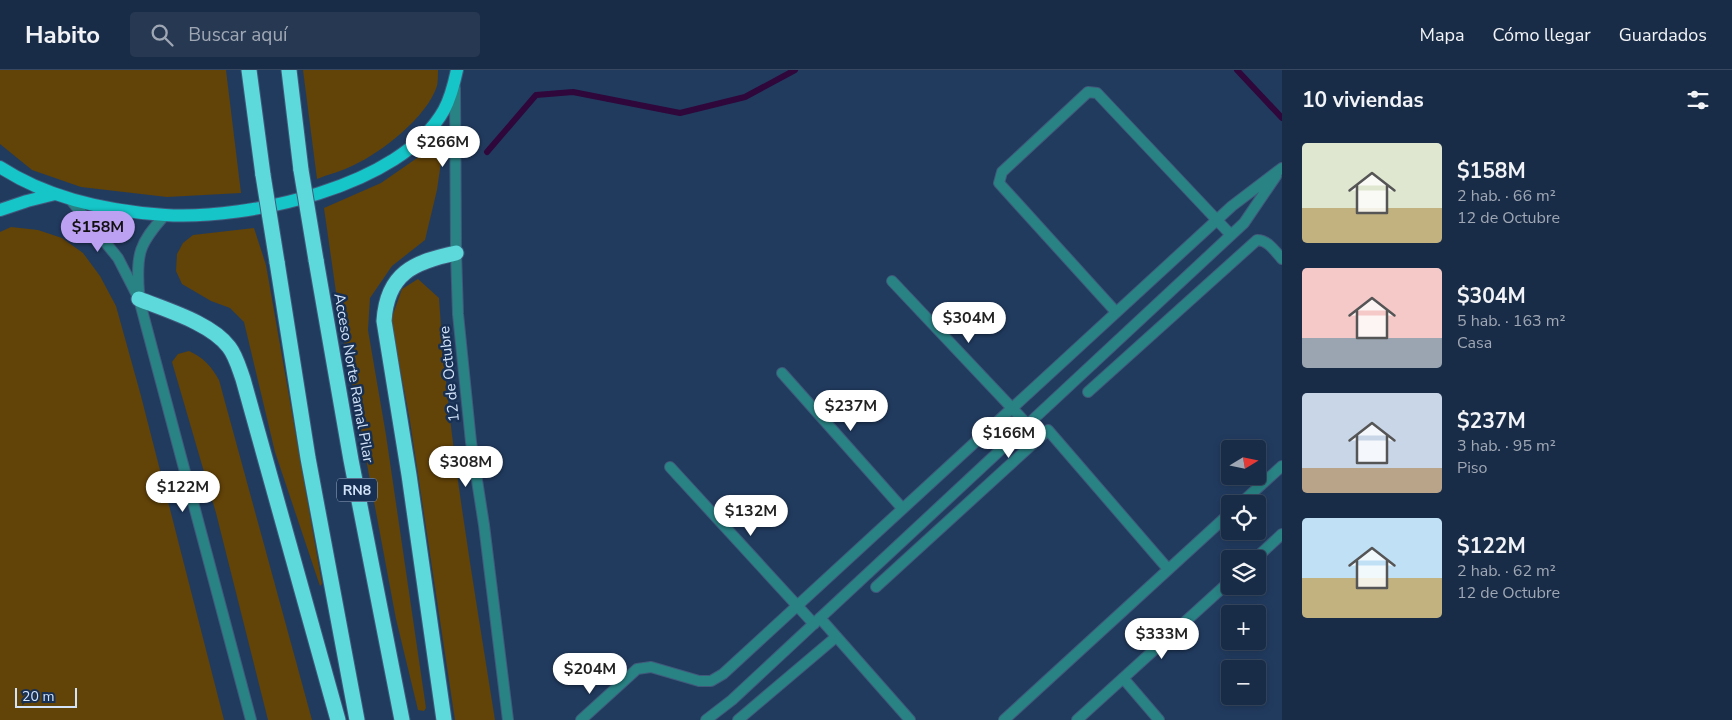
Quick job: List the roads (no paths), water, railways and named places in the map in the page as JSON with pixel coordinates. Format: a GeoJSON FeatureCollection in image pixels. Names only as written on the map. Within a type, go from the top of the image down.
{"type":"FeatureCollection","features":[{"type":"Feature","properties":{"kind":"highway","name":"RN8"},"geometry":{"type":"LineString","coordinates":[[249,70],[263,175],[308,458],[357,720]]}},
{"type":"Feature","properties":{"kind":"highway","name":"Acceso Norte Ramal Pilar"},"geometry":{"type":"LineString","coordinates":[[289,70],[301,170],[316,260],[351,460],[402,720]]}},
{"type":"Feature","properties":{"kind":"highway"},"geometry":{"type":"LineString","coordinates":[[444,720],[409,475],[384,321],[387,303],[395,284],[404,274],[418,264],[456,253]]}},
{"type":"Feature","properties":{"kind":"highway"},"geometry":{"type":"LineString","coordinates":[[139,299],[186,318],[217,334],[228,346],[235,358],[243,379],[338,720]]}},
{"type":"Feature","properties":{"kind":"main road"},"geometry":{"type":"LineString","coordinates":[[0,167],[18,178],[55,194],[116,209],[166,214],[206,214],[264,207],[312,196],[360,178],[403,152],[426,132],[444,110],[456,76]]}},
{"type":"Feature","properties":{"kind":"main road"},"geometry":{"type":"LineString","coordinates":[[0,210],[27,200],[55,194]]}},
{"type":"Feature","properties":{"kind":"street","name":"12 de Octubre"},"geometry":{"type":"LineString","coordinates":[[456,76],[458,314],[471,442],[484,525],[508,720]]}},
{"type":"Feature","properties":{"kind":"street"},"geometry":{"type":"LineString","coordinates":[[1116,312],[999,183],[1002,172],[1088,92],[1097,94],[1231,235]]}},
{"type":"Feature","properties":{"kind":"street"},"geometry":{"type":"LineString","coordinates":[[581,720],[637,669],[651,667],[699,681],[711,680],[723,674],[1232,206],[1282,168]]}},
{"type":"Feature","properties":{"kind":"street"},"geometry":{"type":"LineString","coordinates":[[706,720],[732,700],[1244,223],[1282,168]]}},
{"type":"Feature","properties":{"kind":"street"},"geometry":{"type":"LineString","coordinates":[[70,199],[118,258],[139,299]]}},
{"type":"Feature","properties":{"kind":"street"},"geometry":{"type":"LineString","coordinates":[[166,214],[144,240],[140,252],[139,299],[251,720]]}},
{"type":"Feature","properties":{"kind":"street"},"geometry":{"type":"LineString","coordinates":[[1088,392],[1257,240],[1262,240],[1269,244],[1282,259]]}},
{"type":"Feature","properties":{"kind":"street"},"geometry":{"type":"LineString","coordinates":[[892,280],[1028,424]]}},
{"type":"Feature","properties":{"kind":"street"},"geometry":{"type":"LineString","coordinates":[[782,373],[902,508]]}},
{"type":"Feature","properties":{"kind":"street"},"geometry":{"type":"LineString","coordinates":[[876,587],[1048,430],[1168,569]]}},
{"type":"Feature","properties":{"kind":"street"},"geometry":{"type":"LineString","coordinates":[[1250,495],[1282,466]]}},
{"type":"Feature","properties":{"kind":"street"},"geometry":{"type":"LineString","coordinates":[[670,467],[797,605],[836,637],[910,720]]}},
{"type":"Feature","properties":{"kind":"street"},"geometry":{"type":"LineString","coordinates":[[1004,720],[1221,521]]}},
{"type":"Feature","properties":{"kind":"street"},"geometry":{"type":"LineString","coordinates":[[1265,550],[1282,534]]}},
{"type":"Feature","properties":{"kind":"street"},"geometry":{"type":"LineString","coordinates":[[1077,720],[1221,589]]}},
{"type":"Feature","properties":{"kind":"street"},"geometry":{"type":"LineString","coordinates":[[738,720],[836,637]]}},
{"type":"Feature","properties":{"kind":"street"},"geometry":{"type":"LineString","coordinates":[[1123,678],[1159,720]]}},
{"type":"Feature","properties":{"kind":"waterway"},"geometry":{"type":"LineString","coordinates":[[487,152],[536,95],[573,92],[680,113],[745,97],[795,70]]}},
{"type":"Feature","properties":{"kind":"waterway"},"geometry":{"type":"LineString","coordinates":[[1237,70],[1282,118]]}}]}
